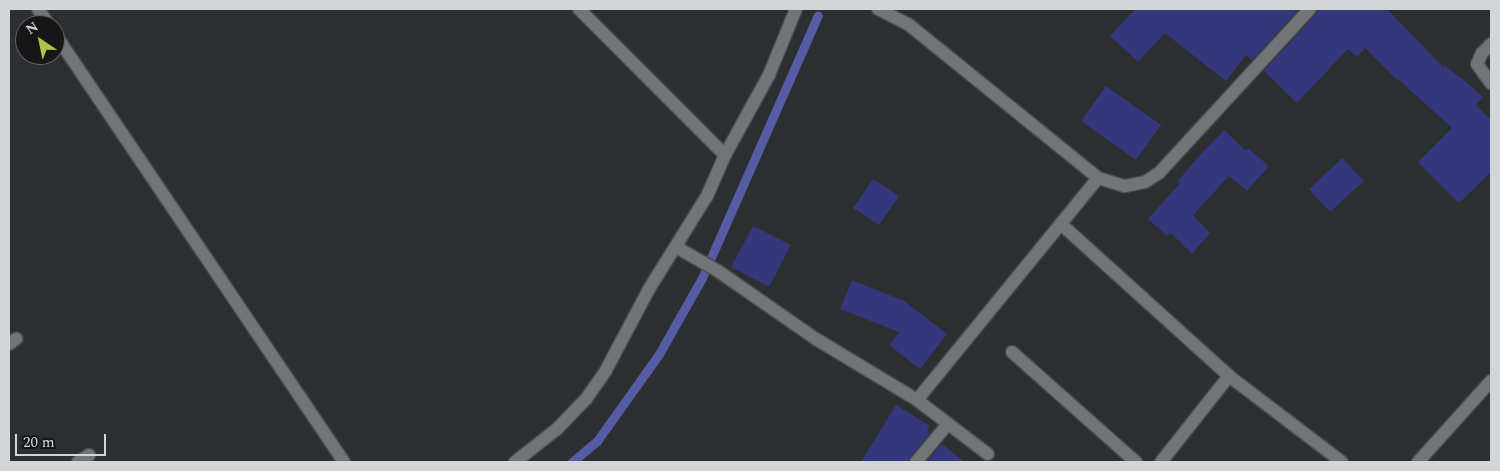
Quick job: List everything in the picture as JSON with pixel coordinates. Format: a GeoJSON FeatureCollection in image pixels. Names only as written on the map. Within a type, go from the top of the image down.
{"type":"FeatureCollection","features":[{"type":"Feature","properties":{"kind":"street"},"geometry":{"type":"LineString","coordinates":[[579,9],[726,155]]}},
{"type":"Feature","properties":{"kind":"street"},"geometry":{"type":"LineString","coordinates":[[515,462],[557,429],[586,399],[606,370],[648,289],[707,196],[768,75],[796,9]]}},
{"type":"Feature","properties":{"kind":"street"},"geometry":{"type":"LineString","coordinates":[[878,9],[908,24],[1098,178],[1125,186],[1145,182],[1159,173],[1310,9]]}},
{"type":"Feature","properties":{"kind":"street"},"geometry":{"type":"LineString","coordinates":[[1491,44],[1482,53],[1477,64],[1478,69],[1491,83]]}},
{"type":"Feature","properties":{"kind":"street"},"geometry":{"type":"LineString","coordinates":[[65,49],[344,462]]}},
{"type":"Feature","properties":{"kind":"street"},"geometry":{"type":"LineString","coordinates":[[917,400],[1098,178]]}},
{"type":"Feature","properties":{"kind":"street"},"geometry":{"type":"LineString","coordinates":[[1061,224],[1230,376],[1342,462]]}},
{"type":"Feature","properties":{"kind":"street"},"geometry":{"type":"LineString","coordinates":[[676,247],[718,271],[816,339],[917,400],[988,454]]}},
{"type":"Feature","properties":{"kind":"street"},"geometry":{"type":"LineString","coordinates":[[1012,352],[1136,462]]}},
{"type":"Feature","properties":{"kind":"street"},"geometry":{"type":"LineString","coordinates":[[1161,462],[1230,376]]}},
{"type":"Feature","properties":{"kind":"street"},"geometry":{"type":"LineString","coordinates":[[1418,462],[1491,381]]}},
{"type":"Feature","properties":{"kind":"street"},"geometry":{"type":"LineString","coordinates":[[916,462],[948,424]]}},
{"type":"Feature","properties":{"kind":"building"},"geometry":{"type":"Polygon","coordinates":[[[1135,9],[1299,9],[1252,60],[1246,55],[1226,81],[1165,33],[1138,62],[1110,36],[1135,9]]]}},
{"type":"Feature","properties":{"kind":"building"},"geometry":{"type":"Polygon","coordinates":[[[1318,9],[1387,9],[1443,67],[1444,65],[1483,97],[1476,105],[1491,120],[1491,172],[1459,203],[1418,162],[1452,128],[1397,80],[1365,48],[1357,57],[1348,49],[1297,103],[1264,71],[1316,14],[1318,9]]]}},
{"type":"Feature","properties":{"kind":"building"},"geometry":{"type":"Polygon","coordinates":[[[1106,86],[1161,125],[1136,160],[1081,121],[1106,86]]]}},
{"type":"Feature","properties":{"kind":"building"},"geometry":{"type":"Polygon","coordinates":[[[1224,130],[1246,151],[1248,148],[1269,166],[1247,191],[1229,176],[1193,215],[1210,233],[1192,254],[1171,233],[1167,236],[1148,219],[1180,183],[1178,181],[1198,157],[1224,130]]]}},
{"type":"Feature","properties":{"kind":"building"},"geometry":{"type":"Polygon","coordinates":[[[1342,158],[1364,181],[1330,212],[1309,189],[1342,158]]]}},
{"type":"Feature","properties":{"kind":"building"},"geometry":{"type":"Polygon","coordinates":[[[873,179],[899,196],[879,225],[853,208],[873,179]]]}},
{"type":"Feature","properties":{"kind":"building"},"geometry":{"type":"Polygon","coordinates":[[[753,226],[791,245],[769,287],[731,267],[753,226]]]}},
{"type":"Feature","properties":{"kind":"building"},"geometry":{"type":"Polygon","coordinates":[[[852,280],[904,301],[947,334],[920,369],[889,345],[899,332],[840,309],[852,280]]]}},
{"type":"Feature","properties":{"kind":"building"},"geometry":{"type":"Polygon","coordinates":[[[896,405],[930,426],[927,431],[930,433],[908,462],[861,462],[896,405]]]}},
{"type":"Feature","properties":{"kind":"building"},"geometry":{"type":"Polygon","coordinates":[[[942,444],[965,462],[926,462],[942,444]]]}},
{"type":"Feature","properties":{"kind":"waterway"},"geometry":{"type":"LineString","coordinates":[[572,462],[597,441],[659,354],[702,278],[818,15]]}}]}
